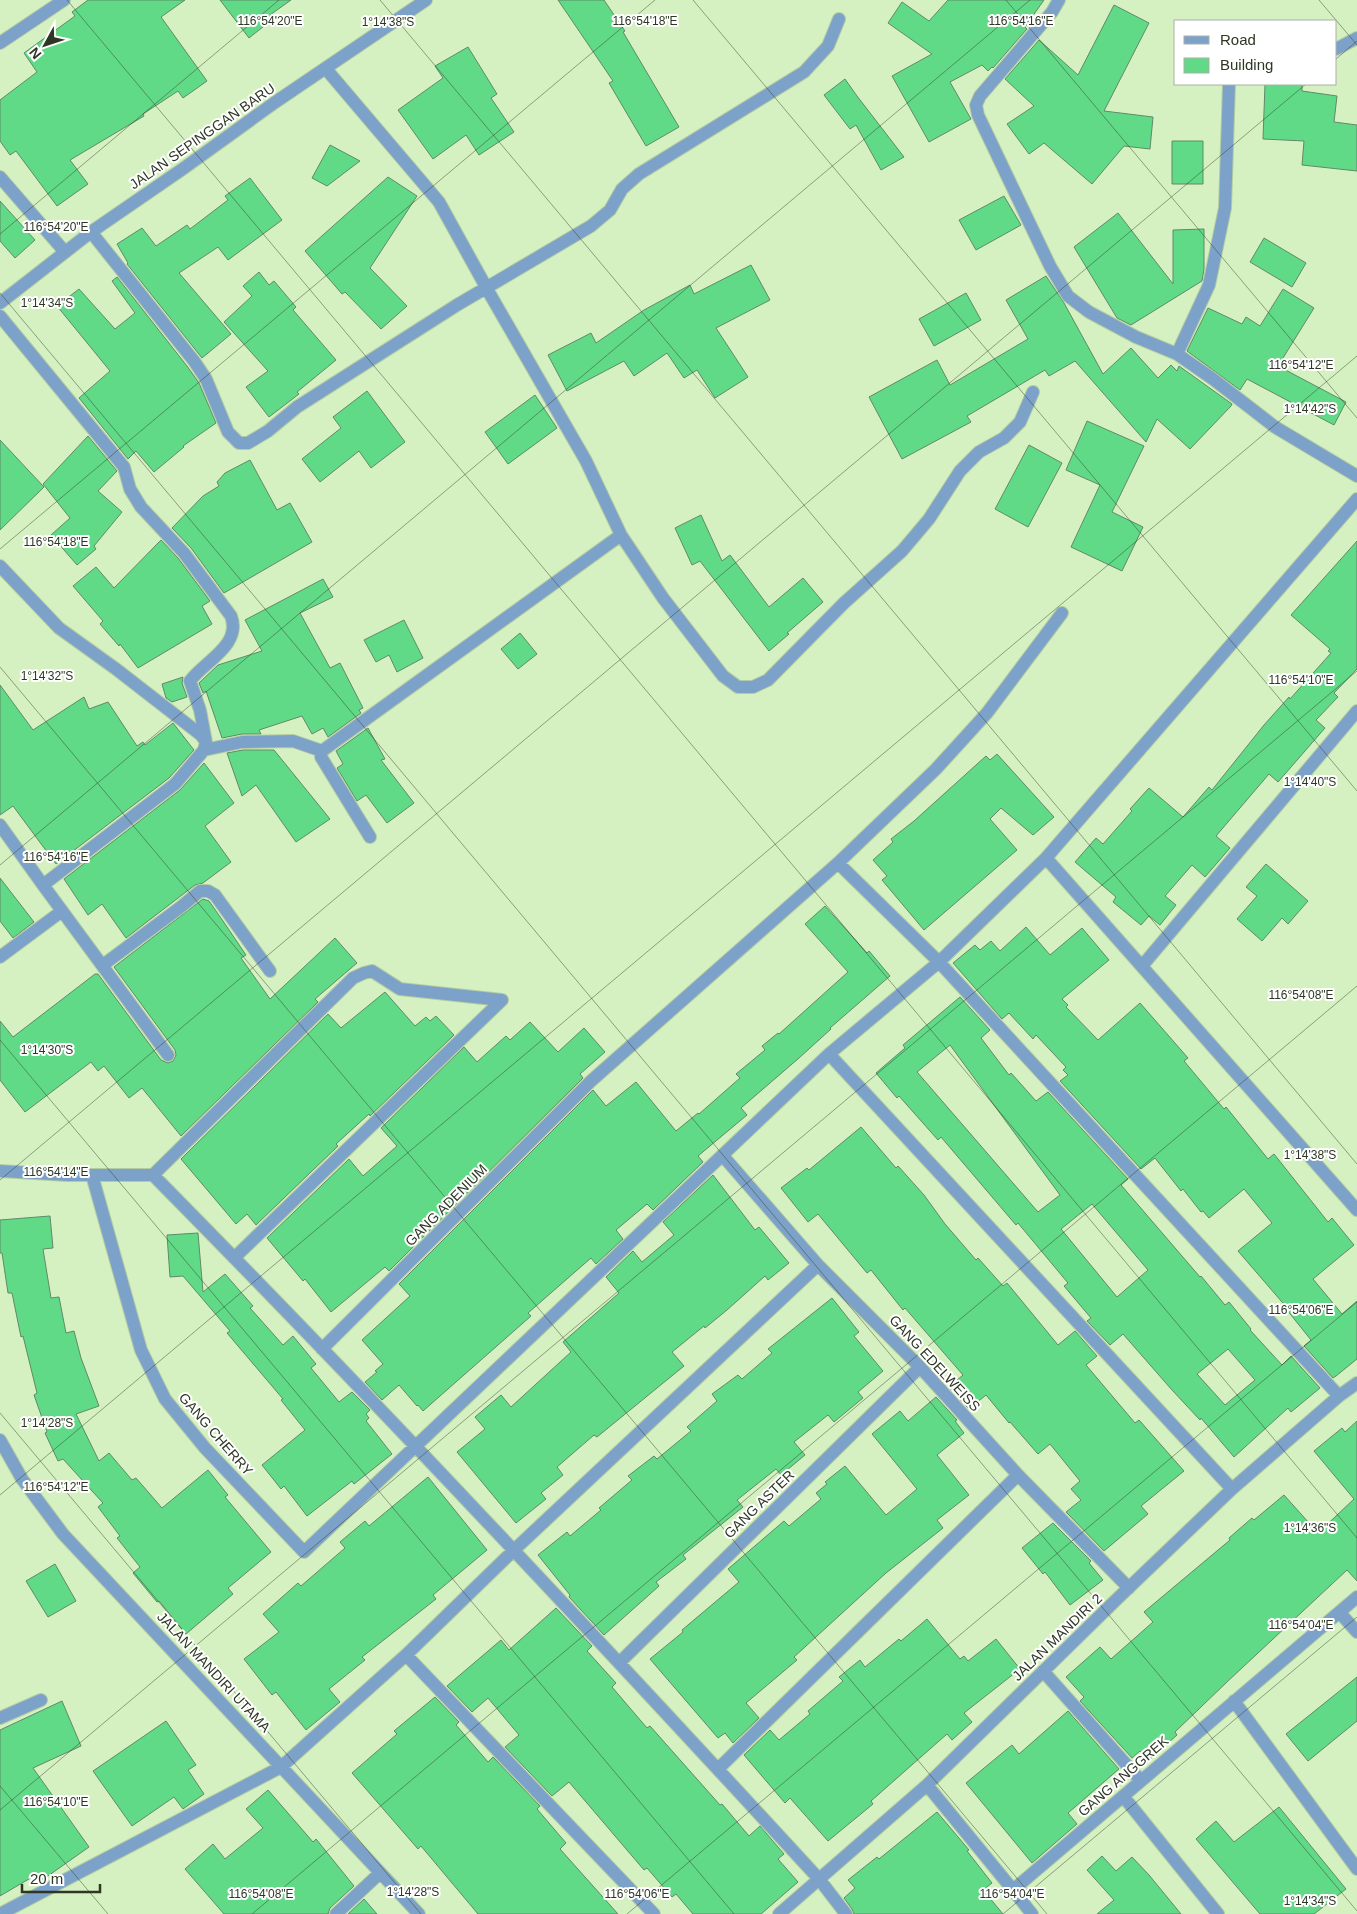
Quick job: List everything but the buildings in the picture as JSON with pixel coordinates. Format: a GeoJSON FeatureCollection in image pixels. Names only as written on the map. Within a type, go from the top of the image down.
{"type":"FeatureCollection","features":[{"type":"Feature","properties":{"kind":"street"},"geometry":{"type":"LineString","coordinates":[[0,43],[64,0]]}},
{"type":"Feature","properties":{"kind":"street","name":"JALAN SEPINGGAN BARU"},"geometry":{"type":"LineString","coordinates":[[0,303],[91,232],[426,0]]}},
{"type":"Feature","properties":{"kind":"street"},"geometry":{"type":"LineString","coordinates":[[1059,0],[1052,12],[980,96],[976,105],[978,115],[1050,266],[1068,296],[1089,312],[1136,337],[1177,354],[1214,379],[1275,427],[1357,476]]}},
{"type":"Feature","properties":{"kind":"street"},"geometry":{"type":"LineString","coordinates":[[91,232],[194,361],[206,379],[228,432],[239,443],[248,443],[268,431],[297,407],[486,286],[591,226],[610,210],[622,190],[639,174],[804,72],[828,46],[839,19]]}},
{"type":"Feature","properties":{"kind":"street"},"geometry":{"type":"LineString","coordinates":[[1337,48],[1357,38]]}},
{"type":"Feature","properties":{"kind":"street"},"geometry":{"type":"LineString","coordinates":[[326,69],[439,202],[586,461],[621,535],[663,598],[723,676],[738,687],[753,688],[768,680],[844,603],[902,551],[929,519],[960,471],[979,452],[1004,438],[1020,422],[1033,392]]}},
{"type":"Feature","properties":{"kind":"street"},"geometry":{"type":"LineString","coordinates":[[1177,354],[1209,285],[1225,208],[1230,85]]}},
{"type":"Feature","properties":{"kind":"street"},"geometry":{"type":"LineString","coordinates":[[0,177],[66,252]]}},
{"type":"Feature","properties":{"kind":"street"},"geometry":{"type":"LineString","coordinates":[[0,316],[124,467],[130,489],[141,507],[184,553],[231,616],[234,623],[233,633],[227,645],[209,660],[190,681],[200,710],[205,746]]}},
{"type":"Feature","properties":{"kind":"street"},"geometry":{"type":"LineString","coordinates":[[416,1446],[829,1054],[939,962],[1046,858],[1357,499]]}},
{"type":"Feature","properties":{"kind":"street"},"geometry":{"type":"LineString","coordinates":[[370,837],[321,757],[322,751],[621,535]]}},
{"type":"Feature","properties":{"kind":"street"},"geometry":{"type":"LineString","coordinates":[[0,566],[59,628],[116,669],[201,736],[205,746]]}},
{"type":"Feature","properties":{"kind":"street","name":"GANG ADENIUM"},"geometry":{"type":"LineString","coordinates":[[322,1349],[591,1081],[838,863],[936,769],[987,713],[1062,613]]}},
{"type":"Feature","properties":{"kind":"street"},"geometry":{"type":"LineString","coordinates":[[1142,966],[1357,711]]}},
{"type":"Feature","properties":{"kind":"street"},"geometry":{"type":"LineString","coordinates":[[42,885],[175,784],[205,746],[242,742],[294,741],[322,751]]}},
{"type":"Feature","properties":{"kind":"street"},"geometry":{"type":"LineString","coordinates":[[0,825],[168,1055]]}},
{"type":"Feature","properties":{"kind":"street"},"geometry":{"type":"LineString","coordinates":[[1046,858],[1357,1210]]}},
{"type":"Feature","properties":{"kind":"street"},"geometry":{"type":"LineString","coordinates":[[838,863],[939,962],[1339,1396]]}},
{"type":"Feature","properties":{"kind":"street"},"geometry":{"type":"LineString","coordinates":[[103,965],[200,891],[208,891],[215,895],[270,971]]}},
{"type":"Feature","properties":{"kind":"street"},"geometry":{"type":"LineString","coordinates":[[0,957],[62,911]]}},
{"type":"Feature","properties":{"kind":"street"},"geometry":{"type":"LineString","coordinates":[[0,1171],[67,1175],[153,1175],[359,975],[372,971],[400,989],[502,1000],[234,1258]]}},
{"type":"Feature","properties":{"kind":"street"},"geometry":{"type":"LineString","coordinates":[[829,1054],[1232,1489]]}},
{"type":"Feature","properties":{"kind":"street","name":"GANG EDELWEISS"},"geometry":{"type":"LineString","coordinates":[[723,1156],[818,1265],[920,1368],[1018,1475],[1129,1588]]}},
{"type":"Feature","properties":{"kind":"street","name":"GANG CHERRY"},"geometry":{"type":"LineString","coordinates":[[92,1175],[141,1350],[165,1399],[205,1448],[304,1552],[416,1446]]}},
{"type":"Feature","properties":{"kind":"street"},"geometry":{"type":"LineString","coordinates":[[153,1175],[416,1446],[620,1662],[819,1879],[846,1914]]}},
{"type":"Feature","properties":{"kind":"street"},"geometry":{"type":"LineString","coordinates":[[0,1914],[281,1767],[406,1655],[514,1550],[818,1265]]}},
{"type":"Feature","properties":{"kind":"street","name":"GANG ASTER"},"geometry":{"type":"LineString","coordinates":[[620,1662],[920,1368]]}},
{"type":"Feature","properties":{"kind":"street","name":"JALAN MANDIRI 2"},"geometry":{"type":"LineString","coordinates":[[779,1914],[927,1785],[1232,1489],[1339,1396],[1357,1383]]}},
{"type":"Feature","properties":{"kind":"street","name":"JALAN MANDIRI UTAMA"},"geometry":{"type":"LineString","coordinates":[[0,1440],[22,1479],[63,1534],[420,1914]]}},
{"type":"Feature","properties":{"kind":"street"},"geometry":{"type":"LineString","coordinates":[[718,1768],[1018,1475]]}},
{"type":"Feature","properties":{"kind":"street","name":"GANG ANGGREK"},"geometry":{"type":"LineString","coordinates":[[1013,1890],[1357,1597]]}},
{"type":"Feature","properties":{"kind":"street"},"geometry":{"type":"LineString","coordinates":[[1340,1613],[1357,1632]]}},
{"type":"Feature","properties":{"kind":"street"},"geometry":{"type":"LineString","coordinates":[[406,1655],[654,1914]]}},
{"type":"Feature","properties":{"kind":"street"},"geometry":{"type":"LineString","coordinates":[[1043,1671],[1140,1781]]}},
{"type":"Feature","properties":{"kind":"street"},"geometry":{"type":"LineString","coordinates":[[0,1718],[41,1700]]}},
{"type":"Feature","properties":{"kind":"street"},"geometry":{"type":"LineString","coordinates":[[1234,1701],[1357,1870]]}},
{"type":"Feature","properties":{"kind":"street"},"geometry":{"type":"LineString","coordinates":[[927,1785],[1032,1914]]}},
{"type":"Feature","properties":{"kind":"street"},"geometry":{"type":"LineString","coordinates":[[1123,1796],[1218,1914]]}},
{"type":"Feature","properties":{"kind":"street"},"geometry":{"type":"LineString","coordinates":[[336,1914],[380,1873]]}}]}
